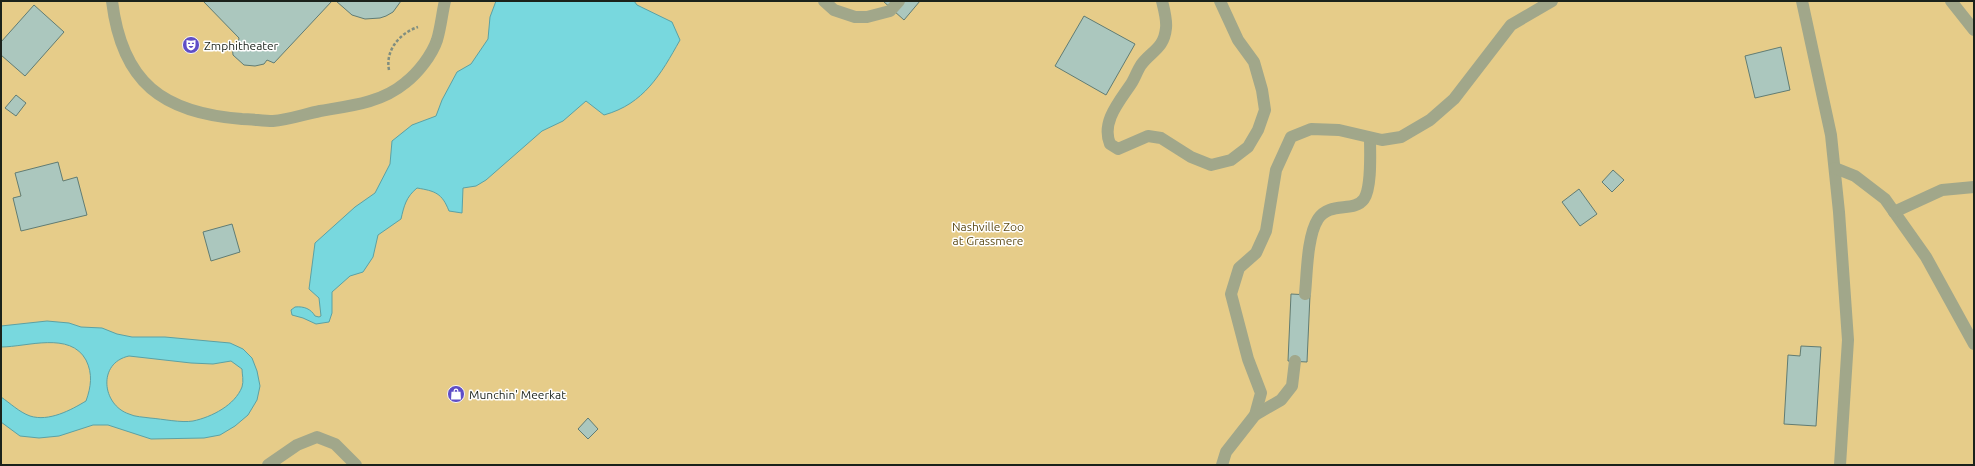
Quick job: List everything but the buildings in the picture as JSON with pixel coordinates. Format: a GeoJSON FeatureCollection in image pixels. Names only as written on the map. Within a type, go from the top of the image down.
{"type":"FeatureCollection","features":[{"type":"Feature","properties":{"kind":"lane"},"geometry":{"type":"LineString","coordinates":[[112,1],[114,20],[120,40],[136,73],[146,85],[162,99],[184,109],[225,117],[274,121],[370,102],[405,83],[427,59],[437,40],[445,1]]}},
{"type":"Feature","properties":{"kind":"lane"},"geometry":{"type":"LineString","coordinates":[[824,1],[834,10],[855,17],[866,17],[890,11],[899,1]]}},
{"type":"Feature","properties":{"kind":"lane"},"geometry":{"type":"LineString","coordinates":[[1162,1],[1166,28],[1163,39],[1158,50],[1142,64],[1118,103],[1109,119],[1106,135],[1110,144],[1118,149],[1148,136],[1161,138],[1191,157],[1211,165],[1231,160],[1248,147],[1258,130],[1265,110],[1262,90],[1254,62],[1238,40],[1220,1]]}},
{"type":"Feature","properties":{"kind":"lane"},"geometry":{"type":"LineString","coordinates":[[1255,415],[1261,393],[1248,359],[1230,294],[1239,268],[1256,253],[1266,230],[1276,170],[1291,137],[1311,129],[1339,130],[1382,140],[1401,137],[1430,120],[1454,99],[1495,49],[1511,25],[1552,1]]}},
{"type":"Feature","properties":{"kind":"lane"},"geometry":{"type":"LineString","coordinates":[[1802,1],[1831,135],[1834,168],[1848,340],[1840,465]]}},
{"type":"Feature","properties":{"kind":"lane"},"geometry":{"type":"LineString","coordinates":[[1951,1],[1974,30]]}},
{"type":"Feature","properties":{"kind":"lane"},"geometry":{"type":"LineString","coordinates":[[1305,294],[1312,237],[1318,219],[1326,210],[1354,206],[1364,199],[1369,184],[1370,138]]}},
{"type":"Feature","properties":{"kind":"lane"},"geometry":{"type":"LineString","coordinates":[[1834,168],[1855,176],[1885,199],[1926,257],[1974,344]]}},
{"type":"Feature","properties":{"kind":"lane"},"geometry":{"type":"LineString","coordinates":[[1894,212],[1942,190],[1974,187]]}},
{"type":"Feature","properties":{"kind":"lane"},"geometry":{"type":"LineString","coordinates":[[1222,465],[1226,452],[1255,415],[1280,400],[1292,386],[1296,361]]}},
{"type":"Feature","properties":{"kind":"lane"},"geometry":{"type":"LineString","coordinates":[[268,465],[296,445],[317,437],[335,444],[356,465]]}},
{"type":"Feature","properties":{"kind":"path"},"geometry":{"type":"LineString","coordinates":[[394,90],[388,66],[388,54],[395,43],[413,28],[441,17]]}},
{"type":"Feature","properties":{"kind":"green space","name":"Nashville Zoo at Grassmere"},"geometry":{"type":"Polygon","coordinates":[[[1,1],[1974,1],[1974,465],[1,465],[1,1]]]}},
{"type":"Feature","properties":{"kind":"water"},"geometry":{"type":"Polygon","coordinates":[[[496,1],[634,1],[637,5],[672,22],[680,40],[658,76],[641,95],[630,103],[618,110],[604,115],[586,101],[563,121],[542,131],[486,180],[476,186],[463,188],[462,213],[449,211],[444,200],[437,194],[429,190],[417,188],[406,202],[401,219],[378,235],[373,257],[363,272],[350,276],[332,292],[332,313],[329,322],[316,324],[292,315],[291,310],[298,307],[309,310],[315,316],[321,316],[319,298],[309,289],[315,243],[355,207],[375,193],[390,164],[392,141],[412,125],[436,116],[442,100],[457,72],[471,64],[488,39],[490,17],[496,1]]]}},
{"type":"Feature","properties":{"kind":"water"},"geometry":{"type":"Polygon","coordinates":[[[47,321],[69,323],[81,327],[102,328],[117,334],[132,337],[165,337],[230,343],[243,349],[252,358],[257,371],[260,386],[257,400],[248,415],[235,426],[220,435],[204,438],[151,439],[108,425],[93,425],[59,436],[39,438],[20,436],[1,422],[1,397],[18,410],[30,416],[45,417],[60,414],[86,401],[90,386],[90,370],[86,360],[79,351],[70,346],[59,343],[35,343],[1,347],[1,326],[47,321]],[[129,356],[119,360],[112,367],[108,375],[107,384],[109,394],[113,402],[120,409],[131,415],[183,422],[208,417],[228,405],[239,393],[243,385],[242,369],[231,361],[213,364],[129,356]]]}},
{"type":"Feature","properties":{"kind":"place","name":"Zmphitheater"},"geometry":{"type":"Point","coordinates":[191,45]}},
{"type":"Feature","properties":{"kind":"place","name":"Munchin' Meerkat"},"geometry":{"type":"Point","coordinates":[456,394]}}]}
